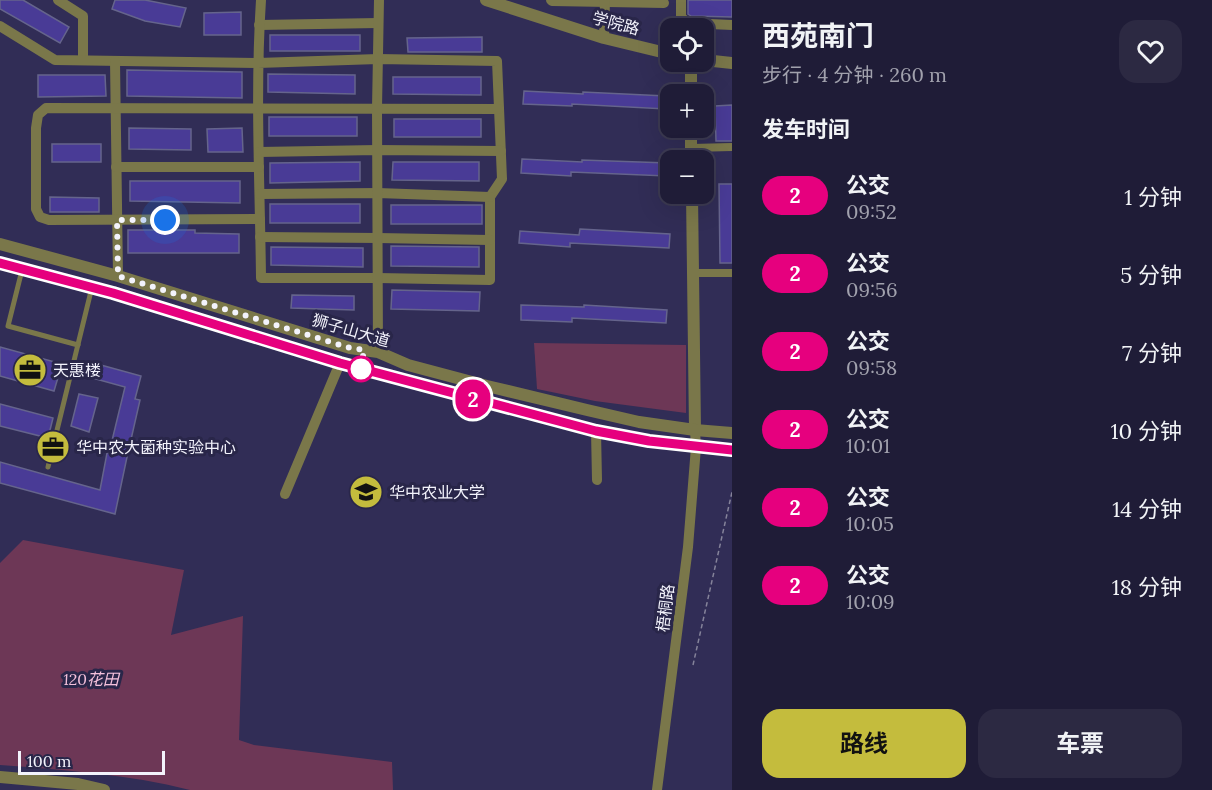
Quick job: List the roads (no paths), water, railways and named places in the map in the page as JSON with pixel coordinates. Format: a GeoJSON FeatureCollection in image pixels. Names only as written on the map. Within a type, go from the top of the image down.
{"type":"FeatureCollection","features":[{"type":"Feature","properties":{"kind":"street"},"geometry":{"type":"LineString","coordinates":[[58,0],[83,16],[83,60]]}},
{"type":"Feature","properties":{"kind":"street"},"geometry":{"type":"LineString","coordinates":[[0,27],[55,60],[258,63],[378,59],[497,61],[502,179],[490,197],[490,280],[261,278],[258,109],[258,63],[259,25],[261,0]]}},
{"type":"Feature","properties":{"kind":"street"},"geometry":{"type":"LineString","coordinates":[[378,352],[379,0]]}},
{"type":"Feature","properties":{"kind":"street","name":"学院路"},"geometry":{"type":"LineString","coordinates":[[486,0],[604,38],[660,52]]}},
{"type":"Feature","properties":{"kind":"street"},"geometry":{"type":"LineString","coordinates":[[551,0],[664,3]]}},
{"type":"Feature","properties":{"kind":"street"},"geometry":{"type":"LineString","coordinates":[[681,0],[681,17],[688,23],[732,25]]}},
{"type":"Feature","properties":{"kind":"street"},"geometry":{"type":"LineString","coordinates":[[604,38],[605,1]]}},
{"type":"Feature","properties":{"kind":"street"},"geometry":{"type":"LineString","coordinates":[[259,25],[378,23]]}},
{"type":"Feature","properties":{"kind":"street"},"geometry":{"type":"LineString","coordinates":[[116,61],[118,276]]}},
{"type":"Feature","properties":{"kind":"street"},"geometry":{"type":"LineString","coordinates":[[714,61],[732,63]]}},
{"type":"Feature","properties":{"kind":"street"},"geometry":{"type":"LineString","coordinates":[[260,219],[49,220],[40,217],[36,209],[38,115],[46,108],[499,109]]}},
{"type":"Feature","properties":{"kind":"street"},"geometry":{"type":"LineString","coordinates":[[714,150],[732,147]]}},
{"type":"Feature","properties":{"kind":"street"},"geometry":{"type":"LineString","coordinates":[[259,152],[501,151]]}},
{"type":"Feature","properties":{"kind":"street"},"geometry":{"type":"LineString","coordinates":[[116,167],[259,167]]}},
{"type":"Feature","properties":{"kind":"street"},"geometry":{"type":"LineString","coordinates":[[260,194],[378,193],[490,197]]}},
{"type":"Feature","properties":{"kind":"street"},"geometry":{"type":"LineString","coordinates":[[692,204],[694,430]]}},
{"type":"Feature","properties":{"kind":"street"},"geometry":{"type":"LineString","coordinates":[[260,237],[490,240]]}},
{"type":"Feature","properties":{"kind":"street","name":"狮子山大道"},"geometry":{"type":"LineString","coordinates":[[0,244],[118,276],[350,348],[378,352],[408,365],[488,386],[639,422],[732,433]]}},
{"type":"Feature","properties":{"kind":"street","name":"狮子山大道"},"geometry":{"type":"LineString","coordinates":[[0,263],[92,287],[340,363],[596,431],[649,441],[732,450]]}},
{"type":"Feature","properties":{"kind":"street"},"geometry":{"type":"LineString","coordinates":[[693,273],[732,273]]}},
{"type":"Feature","properties":{"kind":"street"},"geometry":{"type":"LineString","coordinates":[[285,494],[340,363]]}},
{"type":"Feature","properties":{"kind":"street","name":"梧桐路"},"geometry":{"type":"LineString","coordinates":[[657,790],[688,548],[696,447],[694,430]]}},
{"type":"Feature","properties":{"kind":"street"},"geometry":{"type":"LineString","coordinates":[[596,431],[597,480]]}},
{"type":"Feature","properties":{"kind":"street"},"geometry":{"type":"LineString","coordinates":[[0,777],[78,784],[104,790]]}},
{"type":"Feature","properties":{"kind":"lane"},"geometry":{"type":"LineString","coordinates":[[9,326],[22,268]]}},
{"type":"Feature","properties":{"kind":"lane"},"geometry":{"type":"LineString","coordinates":[[48,467],[92,287]]}},
{"type":"Feature","properties":{"kind":"lane"},"geometry":{"type":"LineString","coordinates":[[0,324],[78,345]]}},
{"type":"Feature","properties":{"kind":"place","name":"天惠楼"},"geometry":{"type":"Point","coordinates":[30,370]}},
{"type":"Feature","properties":{"kind":"place","name":"华中农大菌种实验中心"},"geometry":{"type":"Point","coordinates":[53,447]}},
{"type":"Feature","properties":{"kind":"place","name":"华中农业大学"},"geometry":{"type":"Point","coordinates":[366,492]}},
{"type":"Feature","properties":{"kind":"park label","name":"120花田"},"geometry":{"type":"Point","coordinates":[91,679]}}]}
